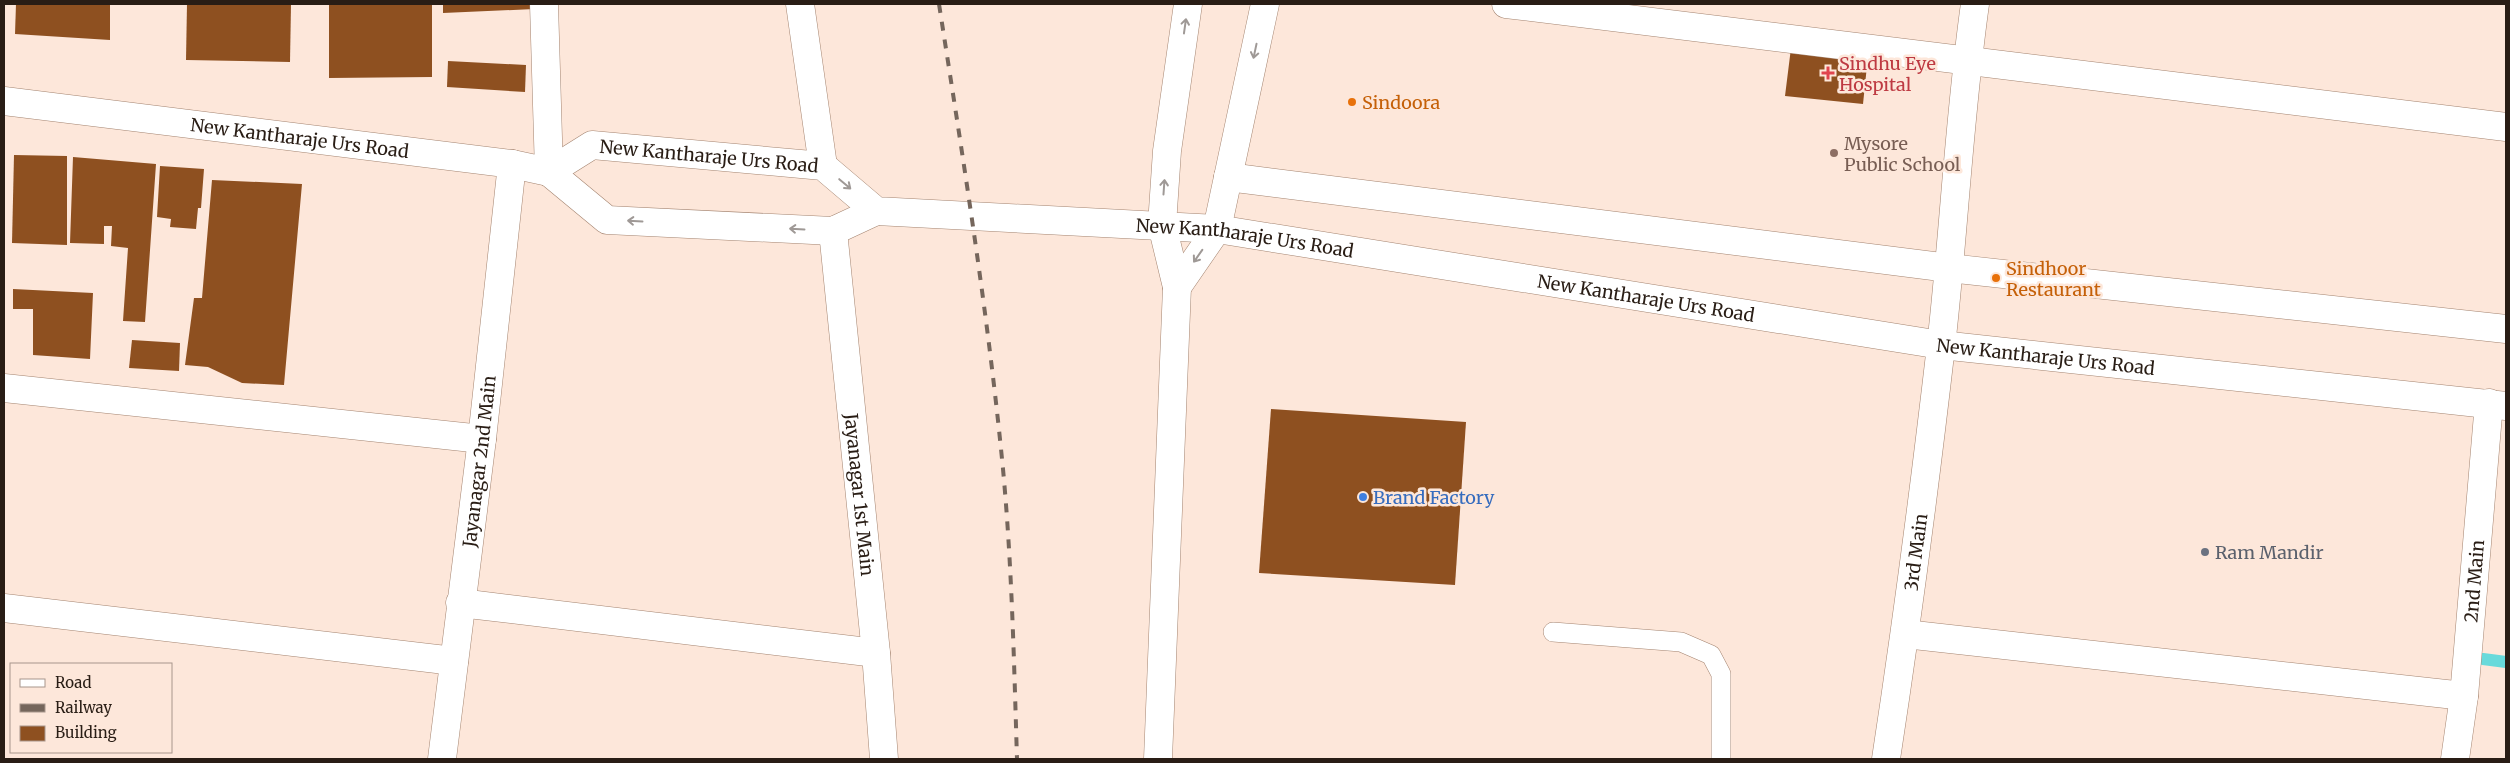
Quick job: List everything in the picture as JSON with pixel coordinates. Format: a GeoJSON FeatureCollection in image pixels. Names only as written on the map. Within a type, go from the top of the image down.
{"type":"FeatureCollection","features":[{"type":"Feature","properties":{"kind":"street"},"geometry":{"type":"LineString","coordinates":[[544,4],[549,172],[606,220],[833,231],[876,211]]}},
{"type":"Feature","properties":{"kind":"street"},"geometry":{"type":"LineString","coordinates":[[800,4],[824,166]]}},
{"type":"Feature","properties":{"kind":"street"},"geometry":{"type":"LineString","coordinates":[[1158,759],[1177,287],[1162,225],[1167,151],[1188,4]]}},
{"type":"Feature","properties":{"kind":"street"},"geometry":{"type":"LineString","coordinates":[[1177,287],[1217,229],[1265,4]]}},
{"type":"Feature","properties":{"kind":"street"},"geometry":{"type":"LineString","coordinates":[[1506,4],[2506,127]]}},
{"type":"Feature","properties":{"kind":"street","name":"3rd Main"},"geometry":{"type":"LineString","coordinates":[[1886,759],[1905,634],[1941,345],[1967,60],[1975,4]]}},
{"type":"Feature","properties":{"kind":"street","name":"New Kantharaje Urs Road"},"geometry":{"type":"LineString","coordinates":[[4,101],[512,164],[549,172],[592,145],[824,166],[876,211],[1217,229],[1941,345],[2498,404]]}},
{"type":"Feature","properties":{"kind":"street","name":"Jayanagar 2nd Main"},"geometry":{"type":"LineString","coordinates":[[442,759],[482,439],[512,164]]}},
{"type":"Feature","properties":{"kind":"street"},"geometry":{"type":"LineString","coordinates":[[1228,177],[1949,268],[2506,329]]}},
{"type":"Feature","properties":{"kind":"street","name":"Jayanagar 1st Main"},"geometry":{"type":"LineString","coordinates":[[833,231],[876,653],[884,759]]}},
{"type":"Feature","properties":{"kind":"street"},"geometry":{"type":"LineString","coordinates":[[4,388],[482,439]]}},
{"type":"Feature","properties":{"kind":"street","name":"2nd Main"},"geometry":{"type":"LineString","coordinates":[[2455,759],[2498,404]]}},
{"type":"Feature","properties":{"kind":"street"},"geometry":{"type":"LineString","coordinates":[[460,603],[876,653]]}},
{"type":"Feature","properties":{"kind":"street"},"geometry":{"type":"LineString","coordinates":[[4,608],[454,661]]}},
{"type":"Feature","properties":{"kind":"street"},"geometry":{"type":"LineString","coordinates":[[1905,634],[2464,696]]}},
{"type":"Feature","properties":{"kind":"lane"},"geometry":{"type":"LineString","coordinates":[[1553,632],[1682,642],[1711,655],[1721,674],[1721,759]]}},
{"type":"Feature","properties":{"kind":"building"},"geometry":{"type":"Polygon","coordinates":[[[16,4],[110,4],[110,40],[15,34],[16,4]]]}},
{"type":"Feature","properties":{"kind":"building"},"geometry":{"type":"Polygon","coordinates":[[[187,4],[291,4],[290,62],[186,60],[187,4]]]}},
{"type":"Feature","properties":{"kind":"building"},"geometry":{"type":"Polygon","coordinates":[[[329,4],[432,4],[432,77],[329,78],[329,4]]]}},
{"type":"Feature","properties":{"kind":"building"},"geometry":{"type":"Polygon","coordinates":[[[443,4],[534,4],[534,9],[443,13],[443,4]]]}},
{"type":"Feature","properties":{"kind":"building"},"geometry":{"type":"Polygon","coordinates":[[[1791,48],[1868,56],[1863,104],[1785,96],[1791,48]]]}},
{"type":"Feature","properties":{"kind":"building"},"geometry":{"type":"Polygon","coordinates":[[[448,61],[526,65],[525,92],[447,87],[448,61]]]}},
{"type":"Feature","properties":{"kind":"building"},"geometry":{"type":"Polygon","coordinates":[[[14,155],[67,156],[67,245],[12,243],[14,155]]]}},
{"type":"Feature","properties":{"kind":"building"},"geometry":{"type":"Polygon","coordinates":[[[73,157],[156,164],[145,322],[123,321],[128,248],[111,246],[112,226],[104,226],[104,244],[70,243],[73,157]]]}},
{"type":"Feature","properties":{"kind":"building"},"geometry":{"type":"Polygon","coordinates":[[[160,166],[204,169],[201,208],[198,208],[196,229],[170,227],[171,219],[157,217],[160,166]]]}},
{"type":"Feature","properties":{"kind":"building"},"geometry":{"type":"Polygon","coordinates":[[[212,180],[302,184],[284,385],[242,383],[208,367],[185,365],[194,298],[202,298],[212,180]]]}},
{"type":"Feature","properties":{"kind":"building"},"geometry":{"type":"Polygon","coordinates":[[[13,289],[93,293],[90,359],[33,355],[33,309],[13,309],[13,289]]]}},
{"type":"Feature","properties":{"kind":"building"},"geometry":{"type":"Polygon","coordinates":[[[132,340],[180,343],[179,371],[129,368],[132,340]]]}},
{"type":"Feature","properties":{"kind":"building","name":"Brand Factory"},"geometry":{"type":"Polygon","coordinates":[[[1271,409],[1466,422],[1455,585],[1259,573],[1271,409]]]}},
{"type":"Feature","properties":{"kind":"waterway"},"geometry":{"type":"LineString","coordinates":[[2483,659],[2506,662]]}},
{"type":"Feature","properties":{"kind":"railway"},"geometry":{"type":"LineString","coordinates":[[939,4],[982,294],[1003,469],[1011,578],[1017,759]]}},
{"type":"Feature","properties":{"kind":"place","name":"Sindhu Eye Hospital"},"geometry":{"type":"Point","coordinates":[1828,73]}},
{"type":"Feature","properties":{"kind":"place","name":"Sindoora"},"geometry":{"type":"Point","coordinates":[1352,102]}},
{"type":"Feature","properties":{"kind":"place","name":"Mysore Public School"},"geometry":{"type":"Point","coordinates":[1834,153]}},
{"type":"Feature","properties":{"kind":"place","name":"Sindhoor Restaurant"},"geometry":{"type":"Point","coordinates":[1996,278]}},
{"type":"Feature","properties":{"kind":"place","name":"Brand Factory"},"geometry":{"type":"Point","coordinates":[1363,497]}},
{"type":"Feature","properties":{"kind":"place","name":"Ram Mandir"},"geometry":{"type":"Point","coordinates":[2205,552]}}]}
